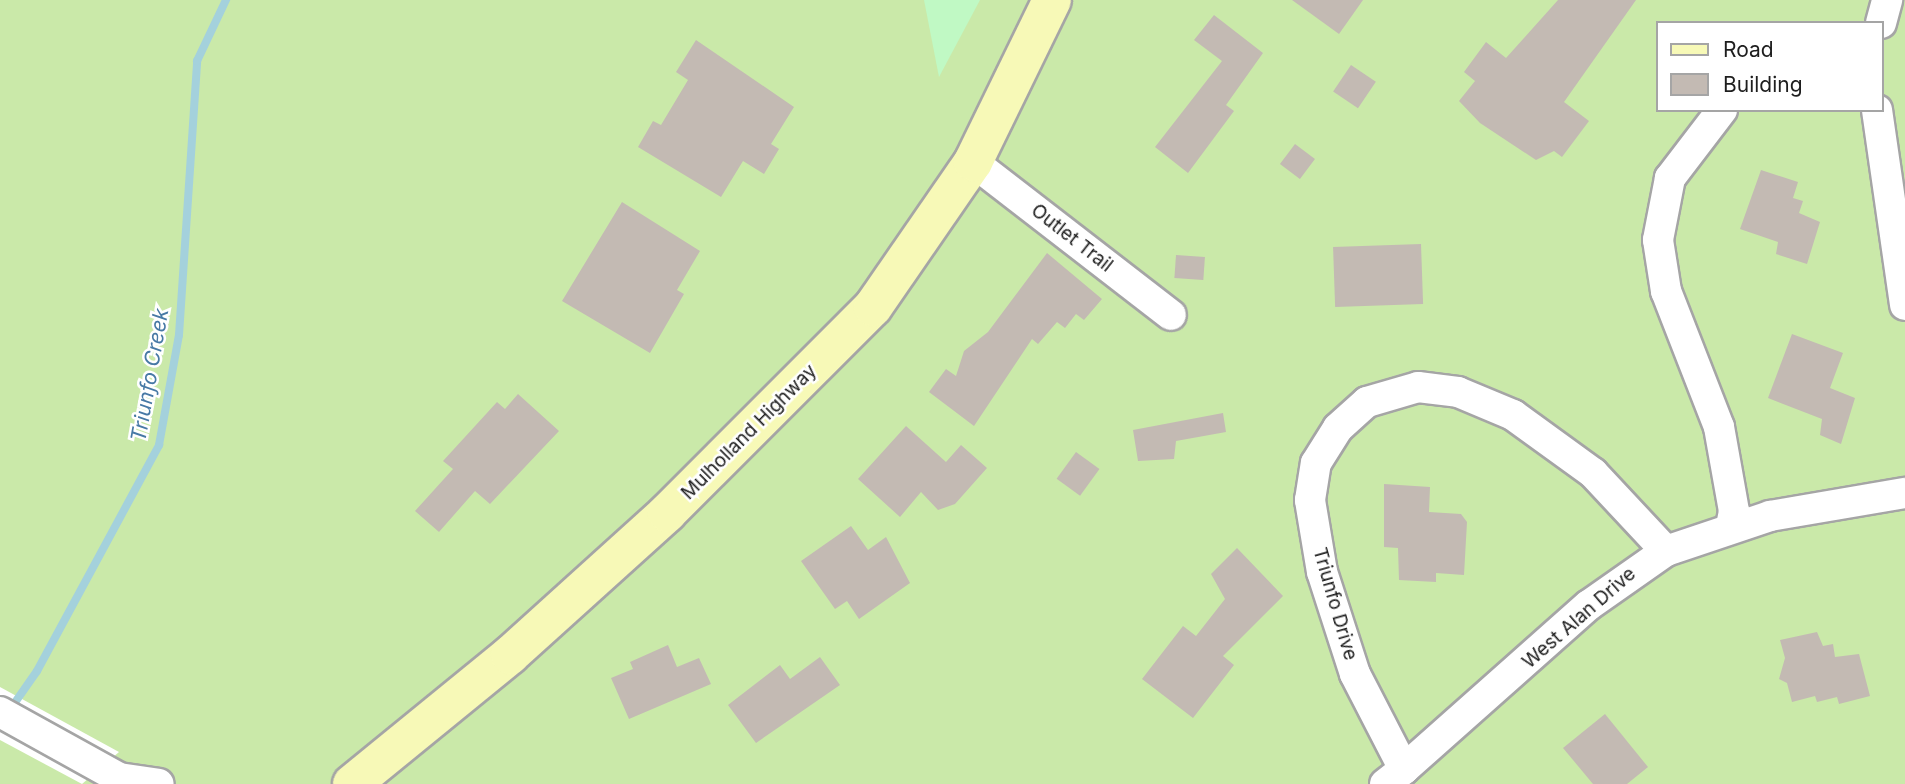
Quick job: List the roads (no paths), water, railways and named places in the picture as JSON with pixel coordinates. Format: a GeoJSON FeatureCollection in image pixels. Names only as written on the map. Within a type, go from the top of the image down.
{"type":"FeatureCollection","features":[{"type":"Feature","properties":{"kind":"main road","name":"Mulholland Highway"},"geometry":{"type":"LineString","coordinates":[[352,784],[510,655],[787,396],[873,307],[973,162],[1052,0]]}},
{"type":"Feature","properties":{"kind":"street"},"geometry":{"type":"LineString","coordinates":[[1882,21],[1887,0]]}},
{"type":"Feature","properties":{"kind":"street"},"geometry":{"type":"LineString","coordinates":[[1720,112],[1670,178],[1658,240],[1665,290],[1719,427],[1734,511],[1731,527]]}},
{"type":"Feature","properties":{"kind":"street"},"geometry":{"type":"LineString","coordinates":[[1877,112],[1905,305]]}},
{"type":"Feature","properties":{"kind":"street","name":"Outlet Trail"},"geometry":{"type":"LineString","coordinates":[[973,162],[1171,315]]}},
{"type":"Feature","properties":{"kind":"street","name":"Triunfo Drive"},"geometry":{"type":"LineString","coordinates":[[1394,777],[1355,674],[1322,572],[1310,500],[1316,463],[1338,428],[1367,402],[1418,387],[1458,391],[1513,415],[1593,473],[1666,551]]}},
{"type":"Feature","properties":{"kind":"street","name":"West Alan Drive"},"geometry":{"type":"LineString","coordinates":[[1394,777],[1589,605],[1666,551],[1731,527],[1905,493]]}},
{"type":"Feature","properties":{"kind":"street"},"geometry":{"type":"LineString","coordinates":[[0,712],[114,777],[159,784]]}},
{"type":"Feature","properties":{"kind":"waterway","name":"Triunfo Creek"},"geometry":{"type":"LineString","coordinates":[[9,711],[37,671],[159,445],[179,335],[197,61],[226,0]]}}]}
